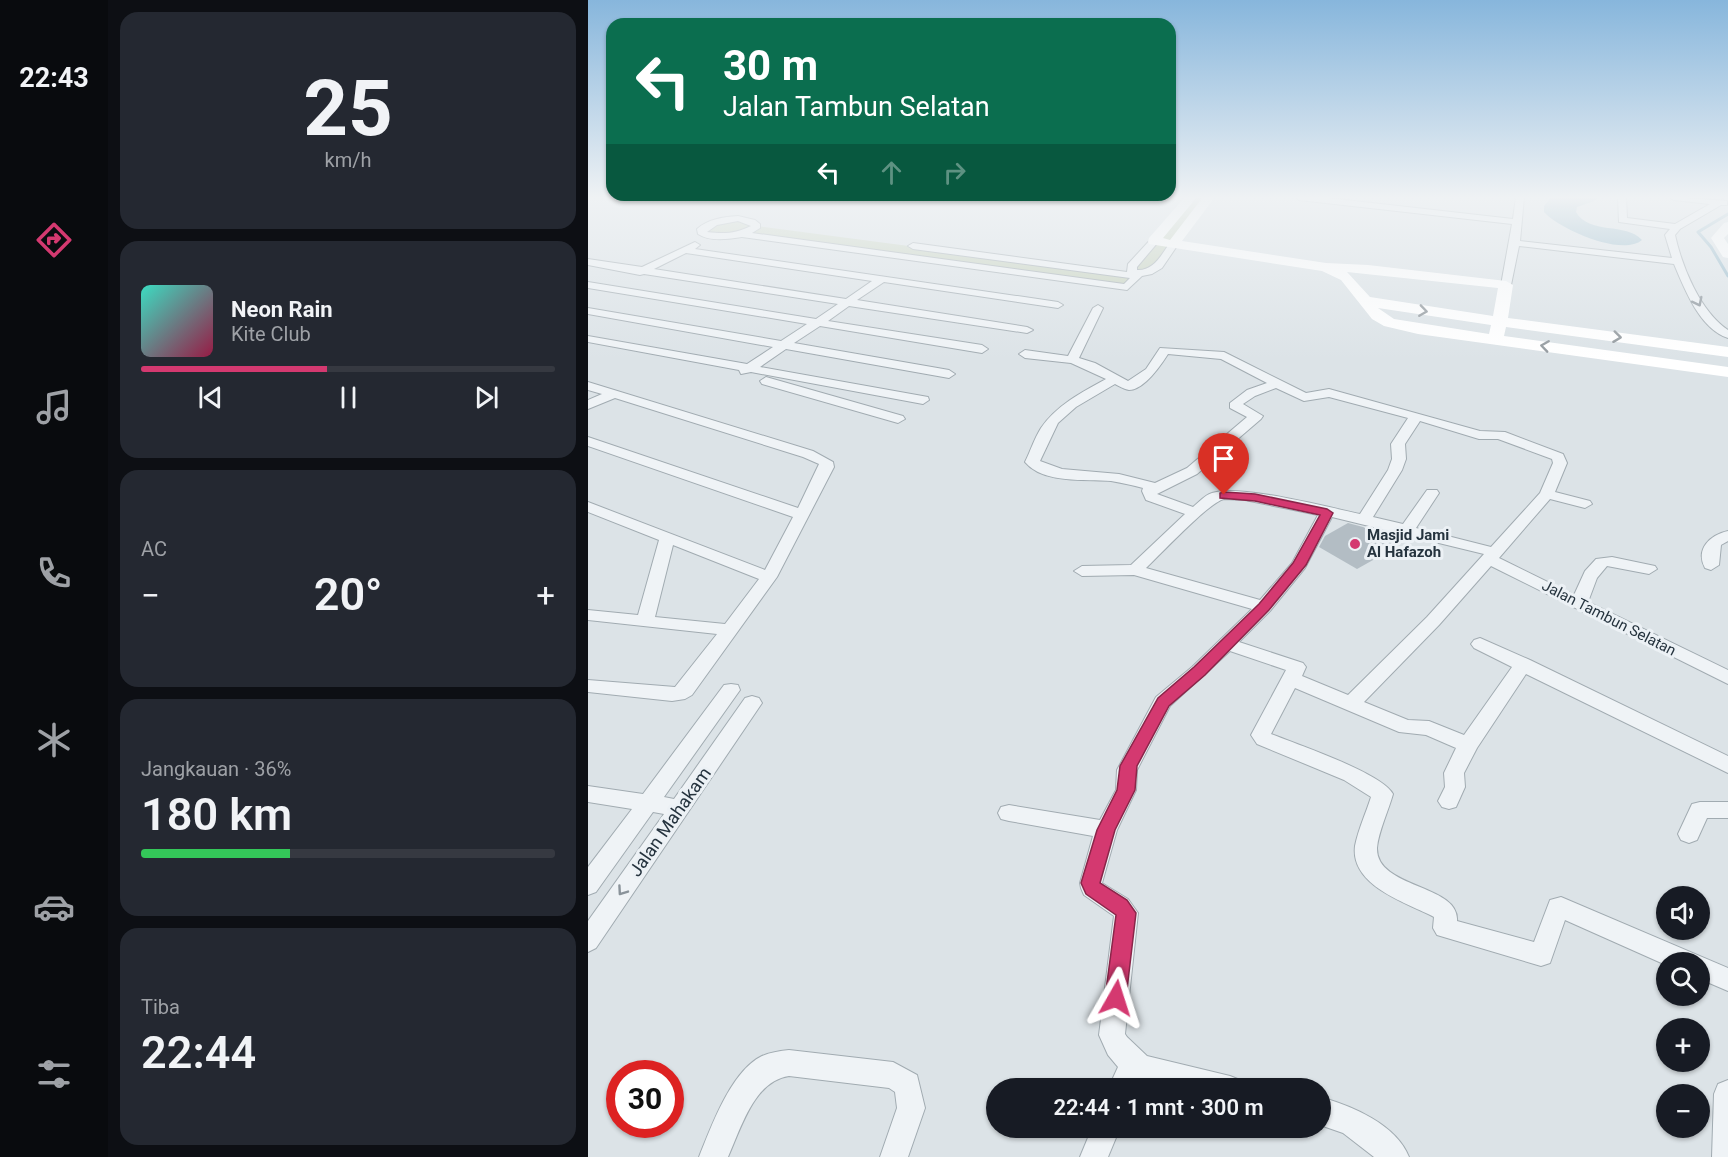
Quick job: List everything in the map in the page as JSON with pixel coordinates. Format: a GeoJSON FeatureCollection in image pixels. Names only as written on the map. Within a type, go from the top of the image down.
{"type":"FeatureCollection","features":[{"type":"Feature","properties":{"kind":"street"},"geometry":{"type":"LineString","coordinates":[[588,297],[682,251]]}},
{"type":"Feature","properties":{"kind":"street"},"geometry":{"type":"LineString","coordinates":[[691,251],[1058,304]]}},
{"type":"Feature","properties":{"kind":"street"},"geometry":{"type":"LineString","coordinates":[[865,251],[1127,287],[1138,275]]}},
{"type":"Feature","properties":{"kind":"street"},"geometry":{"type":"LineString","coordinates":[[951,251],[1138,275],[1153,272],[1168,251]]}},
{"type":"Feature","properties":{"kind":"street"},"geometry":{"type":"LineString","coordinates":[[1138,275],[1134,273],[1132,267],[1146,251]]}},
{"type":"Feature","properties":{"kind":"street"},"geometry":{"type":"LineString","coordinates":[[1225,251],[1326,267],[1368,269],[1506,285]]}},
{"type":"Feature","properties":{"kind":"street"},"geometry":{"type":"LineString","coordinates":[[1496,340],[1513,251]]}},
{"type":"Feature","properties":{"kind":"street"},"geometry":{"type":"LineString","coordinates":[[1584,251],[1679,262]]}},
{"type":"Feature","properties":{"kind":"street"},"geometry":{"type":"LineString","coordinates":[[1675,251],[1703,312],[1712,324],[1728,335]]}},
{"type":"Feature","properties":{"kind":"street"},"geometry":{"type":"LineString","coordinates":[[588,262],[1027,330]]}},
{"type":"Feature","properties":{"kind":"street"},"geometry":{"type":"LineString","coordinates":[[1326,267],[1346,277],[1377,316],[1389,322],[1418,329],[1728,372]]}},
{"type":"Feature","properties":{"kind":"street"},"geometry":{"type":"LineString","coordinates":[[882,279],[741,374],[898,419]]}},
{"type":"Feature","properties":{"kind":"street"},"geometry":{"type":"LineString","coordinates":[[588,285],[982,349]]}},
{"type":"Feature","properties":{"kind":"street"},"geometry":{"type":"LineString","coordinates":[[1366,301],[1401,308],[1728,352]]}},
{"type":"Feature","properties":{"kind":"street"},"geometry":{"type":"LineString","coordinates":[[1073,360],[1075,351],[1098,308]]}},
{"type":"Feature","properties":{"kind":"street"},"geometry":{"type":"LineString","coordinates":[[588,312],[949,374]]}},
{"type":"Feature","properties":{"kind":"street"},"geometry":{"type":"LineString","coordinates":[[588,339],[923,400]]}},
{"type":"Feature","properties":{"kind":"street"},"geometry":{"type":"LineString","coordinates":[[1025,354],[1073,360],[1132,385],[1151,371],[1163,351],[1224,357],[1306,398],[1329,393],[1479,435],[1500,435],[1558,458],[1560,462],[1547,494],[1433,621],[1350,703]]}},
{"type":"Feature","properties":{"kind":"street"},"geometry":{"type":"LineString","coordinates":[[1114,379],[1071,405],[1046,428],[1042,443],[1032,462],[1056,471],[1120,478],[1155,487]]}},
{"type":"Feature","properties":{"kind":"street"},"geometry":{"type":"LineString","coordinates":[[1195,513],[1151,497],[1149,491],[1192,471],[1256,416],[1235,404],[1251,393],[1275,384]]}},
{"type":"Feature","properties":{"kind":"street"},"geometry":{"type":"LineString","coordinates":[[588,386],[808,454],[826,462],[827,467],[800,514],[769,577],[686,690],[678,694],[588,686]]}},
{"type":"Feature","properties":{"kind":"street"},"geometry":{"type":"LineString","coordinates":[[588,405],[614,394]]}},
{"type":"Feature","properties":{"kind":"street"},"geometry":{"type":"LineString","coordinates":[[1364,519],[1395,470],[1399,459],[1398,444],[1414,418],[1413,415]]}},
{"type":"Feature","properties":{"kind":"street"},"geometry":{"type":"LineString","coordinates":[[588,441],[800,514]]}},
{"type":"Feature","properties":{"kind":"street"},"geometry":{"type":"LineString","coordinates":[[1407,529],[1432,494]]}},
{"type":"Feature","properties":{"kind":"street"},"geometry":{"type":"LineString","coordinates":[[1547,494],[1585,504]]}},
{"type":"Feature","properties":{"kind":"street","name":"Jalan Tambun Selatan"},"geometry":{"type":"LineString","coordinates":[[1136,570],[1214,497],[1234,495],[1407,529],[1491,556],[1728,678]]}},
{"type":"Feature","properties":{"kind":"street"},"geometry":{"type":"LineString","coordinates":[[588,507],[769,577]]}},
{"type":"Feature","properties":{"kind":"street"},"geometry":{"type":"LineString","coordinates":[[1185,1078],[1132,1063],[1117,1046],[1112,1035],[1126,913],[1120,906],[1091,886],[1106,830],[1126,790],[1129,766],[1163,702],[1264,607],[1299,565],[1327,513]]}},
{"type":"Feature","properties":{"kind":"street"},"geometry":{"type":"LineString","coordinates":[[1712,565],[1710,549],[1719,538],[1728,536]]}},
{"type":"Feature","properties":{"kind":"street"},"geometry":{"type":"LineString","coordinates":[[645,621],[667,538]]}},
{"type":"Feature","properties":{"kind":"street"},"geometry":{"type":"LineString","coordinates":[[1579,603],[1600,563],[1606,561],[1633,568],[1649,569]]}},
{"type":"Feature","properties":{"kind":"street"},"geometry":{"type":"LineString","coordinates":[[1082,571],[1136,570],[1264,607]]}},
{"type":"Feature","properties":{"kind":"street"},"geometry":{"type":"LineString","coordinates":[[588,615],[728,630]]}},
{"type":"Feature","properties":{"kind":"street"},"geometry":{"type":"LineString","coordinates":[[1227,644],[1295,665],[1297,668],[1261,735],[1264,739],[1351,775],[1383,794],[1366,848],[1371,869],[1382,879],[1443,910],[1446,915],[1445,928],[1541,955],[1558,907],[1561,907],[1664,952]]}},
{"type":"Feature","properties":{"kind":"street"},"geometry":{"type":"LineString","coordinates":[[1480,644],[1728,765]]}},
{"type":"Feature","properties":{"kind":"street"},"geometry":{"type":"LineString","coordinates":[[1449,801],[1455,787],[1454,773],[1468,745],[1524,664]]}},
{"type":"Feature","properties":{"kind":"street"},"geometry":{"type":"LineString","coordinates":[[1290,678],[1406,727],[1429,728],[1468,745]]}},
{"type":"Feature","properties":{"kind":"street","name":"Jalan Mahakam"},"geometry":{"type":"LineString","coordinates":[[588,885],[731,690]]}},
{"type":"Feature","properties":{"kind":"street","name":"Jalan Mahakam"},"geometry":{"type":"LineString","coordinates":[[588,940],[752,703]]}},
{"type":"Feature","properties":{"kind":"street"},"geometry":{"type":"LineString","coordinates":[[588,794],[679,808]]}},
{"type":"Feature","properties":{"kind":"street"},"geometry":{"type":"LineString","coordinates":[[1689,834],[1700,810],[1727,808]]}},
{"type":"Feature","properties":{"kind":"street"},"geometry":{"type":"LineString","coordinates":[[1009,813],[1106,830]]}},
{"type":"Feature","properties":{"kind":"street"},"geometry":{"type":"LineString","coordinates":[[1710,972],[1728,980]]}},
{"type":"Feature","properties":{"kind":"street"},"geometry":{"type":"LineString","coordinates":[[714,1157],[747,1088],[760,1073],[772,1065],[789,1063],[892,1075],[907,1084],[911,1108],[894,1157]]}},
{"type":"Feature","properties":{"kind":"street"},"geometry":{"type":"LineString","coordinates":[[1126,1078],[1132,1063]]}},
{"type":"Feature","properties":{"kind":"street"},"geometry":{"type":"LineString","coordinates":[[1726,1157],[1728,1094]]}},
{"type":"Feature","properties":{"kind":"street"},"geometry":{"type":"LineString","coordinates":[[1331,1113],[1362,1126],[1395,1157]]}},
{"type":"Feature","properties":{"kind":"street"},"geometry":{"type":"LineString","coordinates":[[1094,1157],[1102,1138]]}},
{"type":"Feature","properties":{"kind":"green space"},"geometry":{"type":"Polygon","coordinates":[[[865,251],[947,251],[1137,276],[1127,287],[865,251]]]}},
{"type":"Feature","properties":{"kind":"green space"},"geometry":{"type":"Polygon","coordinates":[[[1145,251],[1166,251],[1144,274],[1132,267],[1145,251]]]}},
{"type":"Feature","properties":{"kind":"building","name":"Masjid Jami Al Hafazoh"},"geometry":{"type":"Polygon","coordinates":[[[1348,523],[1363,527],[1398,546],[1357,569],[1319,547],[1325,536],[1348,523]]]}},
{"type":"Feature","properties":{"kind":"waterway"},"geometry":{"type":"LineString","coordinates":[[1713,251],[1728,276]]}},
{"type":"Feature","properties":{"kind":"place","name":"Masjid Jami Al Hafazoh"},"geometry":{"type":"Point","coordinates":[1355,544]}},
{"type":"Feature","properties":{"kind":"route"},"geometry":{"type":"LineString","coordinates":[[1116,998],[1126,913],[1120,906],[1092,888],[1091,883],[1106,830],[1127,787],[1127,770],[1163,702],[1199,671],[1264,607],[1299,565],[1327,513],[1255,498],[1224,495]]}}]}
